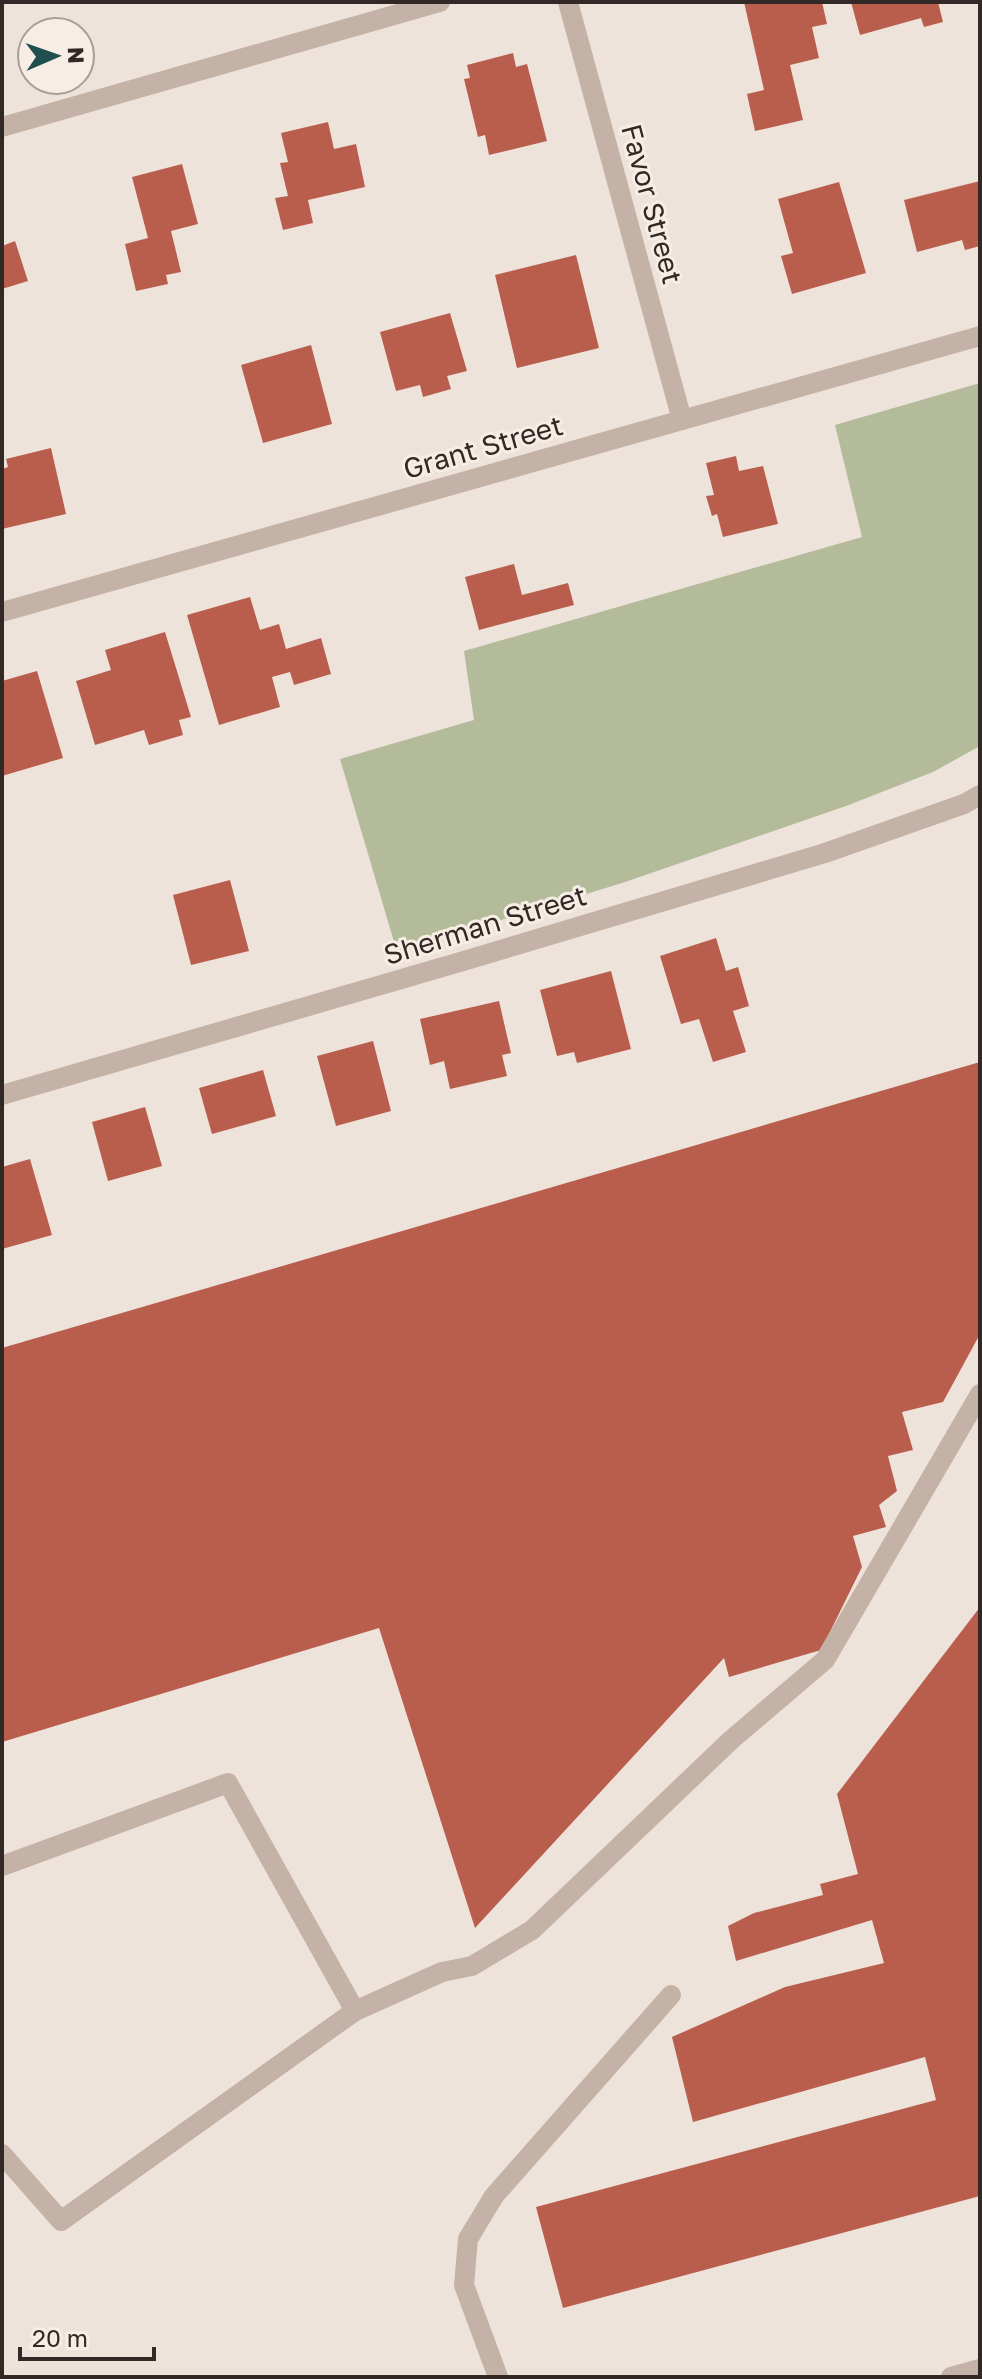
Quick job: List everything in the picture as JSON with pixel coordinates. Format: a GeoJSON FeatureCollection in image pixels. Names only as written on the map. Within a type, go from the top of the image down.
{"type":"FeatureCollection","features":[{"type":"Feature","properties":{"kind":"street"},"geometry":{"type":"LineString","coordinates":[[2,127],[440,2]]}},
{"type":"Feature","properties":{"kind":"street","name":"Favor Street"},"geometry":{"type":"LineString","coordinates":[[568,2],[682,420]]}},
{"type":"Feature","properties":{"kind":"street","name":"Grant Street"},"geometry":{"type":"LineString","coordinates":[[2,612],[980,336]]}},
{"type":"Feature","properties":{"kind":"street","name":"Sherman Street"},"geometry":{"type":"LineString","coordinates":[[2,1095],[825,853],[964,804],[980,795]]}},
{"type":"Feature","properties":{"kind":"street"},"geometry":{"type":"LineString","coordinates":[[2,2154],[61,2221],[355,2011],[442,1972],[472,1966],[532,1930],[731,1740],[825,1660],[980,1394]]}},
{"type":"Feature","properties":{"kind":"street"},"geometry":{"type":"LineString","coordinates":[[2,1866],[228,1783],[355,2011]]}},
{"type":"Feature","properties":{"kind":"street"},"geometry":{"type":"LineString","coordinates":[[498,2377],[464,2285],[468,2239],[494,2196],[671,1995]]}},
{"type":"Feature","properties":{"kind":"street"},"geometry":{"type":"LineString","coordinates":[[951,2377],[980,2369]]}},
{"type":"Feature","properties":{"kind":"green space"},"geometry":{"type":"Polygon","coordinates":[[[980,383],[980,746],[933,772],[846,806],[622,883],[397,952],[340,759],[474,720],[464,651],[862,537],[835,425],[980,383]]]}},
{"type":"Feature","properties":{"kind":"building"},"geometry":{"type":"Polygon","coordinates":[[[744,2],[822,2],[827,24],[812,27],[819,58],[790,65],[803,120],[755,131],[747,94],[764,90],[744,2]]]}},
{"type":"Feature","properties":{"kind":"building"},"geometry":{"type":"Polygon","coordinates":[[[851,2],[938,2],[943,22],[924,27],[921,18],[860,35],[851,2]]]}},
{"type":"Feature","properties":{"kind":"building"},"geometry":{"type":"Polygon","coordinates":[[[513,53],[516,67],[527,64],[547,141],[489,155],[485,135],[478,137],[464,79],[470,78],[467,65],[513,53]]]}},
{"type":"Feature","properties":{"kind":"building"},"geometry":{"type":"Polygon","coordinates":[[[328,122],[334,149],[356,144],[365,187],[308,200],[313,223],[283,230],[275,198],[288,196],[280,163],[288,162],[281,133],[328,122]]]}},
{"type":"Feature","properties":{"kind":"building"},"geometry":{"type":"Polygon","coordinates":[[[182,164],[198,224],[171,231],[181,272],[166,275],[168,284],[136,291],[125,244],[148,238],[132,177],[182,164]]]}},
{"type":"Feature","properties":{"kind":"building"},"geometry":{"type":"Polygon","coordinates":[[[980,181],[980,246],[965,250],[962,240],[917,252],[904,200],[980,181]]]}},
{"type":"Feature","properties":{"kind":"building"},"geometry":{"type":"Polygon","coordinates":[[[839,182],[866,273],[792,294],[781,256],[793,253],[778,199],[839,182]]]}},
{"type":"Feature","properties":{"kind":"building"},"geometry":{"type":"Polygon","coordinates":[[[15,241],[28,281],[2,289],[2,246],[15,241]]]}},
{"type":"Feature","properties":{"kind":"building"},"geometry":{"type":"Polygon","coordinates":[[[576,255],[599,348],[517,368],[495,275],[576,255]]]}},
{"type":"Feature","properties":{"kind":"building"},"geometry":{"type":"Polygon","coordinates":[[[450,313],[467,371],[447,376],[451,389],[423,397],[420,385],[396,391],[380,332],[450,313]]]}},
{"type":"Feature","properties":{"kind":"building"},"geometry":{"type":"Polygon","coordinates":[[[311,345],[332,424],[263,443],[241,365],[311,345]]]}},
{"type":"Feature","properties":{"kind":"building"},"geometry":{"type":"Polygon","coordinates":[[[51,448],[66,514],[2,529],[2,469],[8,467],[6,459],[51,448]]]}},
{"type":"Feature","properties":{"kind":"building"},"geometry":{"type":"Polygon","coordinates":[[[736,456],[739,471],[763,466],[778,524],[723,537],[717,514],[712,516],[706,496],[714,495],[706,463],[736,456]]]}},
{"type":"Feature","properties":{"kind":"building"},"geometry":{"type":"Polygon","coordinates":[[[514,564],[522,595],[568,583],[574,605],[479,630],[465,577],[514,564]]]}},
{"type":"Feature","properties":{"kind":"building"},"geometry":{"type":"Polygon","coordinates":[[[250,597],[260,630],[279,624],[286,649],[321,638],[331,674],[294,685],[290,672],[272,677],[280,707],[219,725],[187,615],[250,597]]]}},
{"type":"Feature","properties":{"kind":"building"},"geometry":{"type":"Polygon","coordinates":[[[165,632],[191,717],[179,720],[183,735],[149,745],[144,730],[95,745],[76,681],[111,670],[105,650],[165,632]]]}},
{"type":"Feature","properties":{"kind":"building"},"geometry":{"type":"Polygon","coordinates":[[[37,671],[63,758],[2,776],[2,681],[37,671]]]}},
{"type":"Feature","properties":{"kind":"building"},"geometry":{"type":"Polygon","coordinates":[[[230,880],[249,951],[191,965],[173,895],[230,880]]]}},
{"type":"Feature","properties":{"kind":"building"},"geometry":{"type":"Polygon","coordinates":[[[716,938],[726,971],[738,967],[749,1006],[733,1011],[746,1052],[713,1062],[699,1019],[681,1024],[660,956],[716,938]]]}},
{"type":"Feature","properties":{"kind":"building"},"geometry":{"type":"Polygon","coordinates":[[[611,971],[631,1049],[577,1063],[574,1052],[557,1056],[540,990],[611,971]]]}},
{"type":"Feature","properties":{"kind":"building"},"geometry":{"type":"Polygon","coordinates":[[[499,1001],[511,1053],[502,1055],[507,1076],[450,1089],[444,1061],[430,1065],[420,1019],[499,1001]]]}},
{"type":"Feature","properties":{"kind":"building"},"geometry":{"type":"Polygon","coordinates":[[[373,1041],[391,1111],[336,1126],[317,1056],[373,1041]]]}},
{"type":"Feature","properties":{"kind":"building"},"geometry":{"type":"Polygon","coordinates":[[[980,1062],[980,1334],[943,1402],[902,1412],[913,1450],[888,1456],[897,1491],[879,1505],[886,1527],[853,1536],[862,1567],[821,1650],[729,1677],[724,1658],[475,1928],[379,1628],[2,1742],[2,1348],[980,1062]]]}},
{"type":"Feature","properties":{"kind":"building"},"geometry":{"type":"Polygon","coordinates":[[[263,1070],[276,1116],[212,1134],[199,1088],[263,1070]]]}},
{"type":"Feature","properties":{"kind":"building"},"geometry":{"type":"Polygon","coordinates":[[[145,1107],[162,1166],[108,1181],[92,1122],[145,1107]]]}},
{"type":"Feature","properties":{"kind":"building"},"geometry":{"type":"Polygon","coordinates":[[[30,1159],[52,1235],[2,1249],[2,1167],[30,1159]]]}},
{"type":"Feature","properties":{"kind":"building"},"geometry":{"type":"Polygon","coordinates":[[[980,1607],[980,2196],[563,2308],[536,2207],[936,2100],[925,2057],[693,2122],[672,2037],[785,1987],[884,1963],[872,1920],[736,1961],[728,1926],[754,1913],[823,1895],[820,1884],[858,1874],[837,1794],[980,1607]]]}}]}
